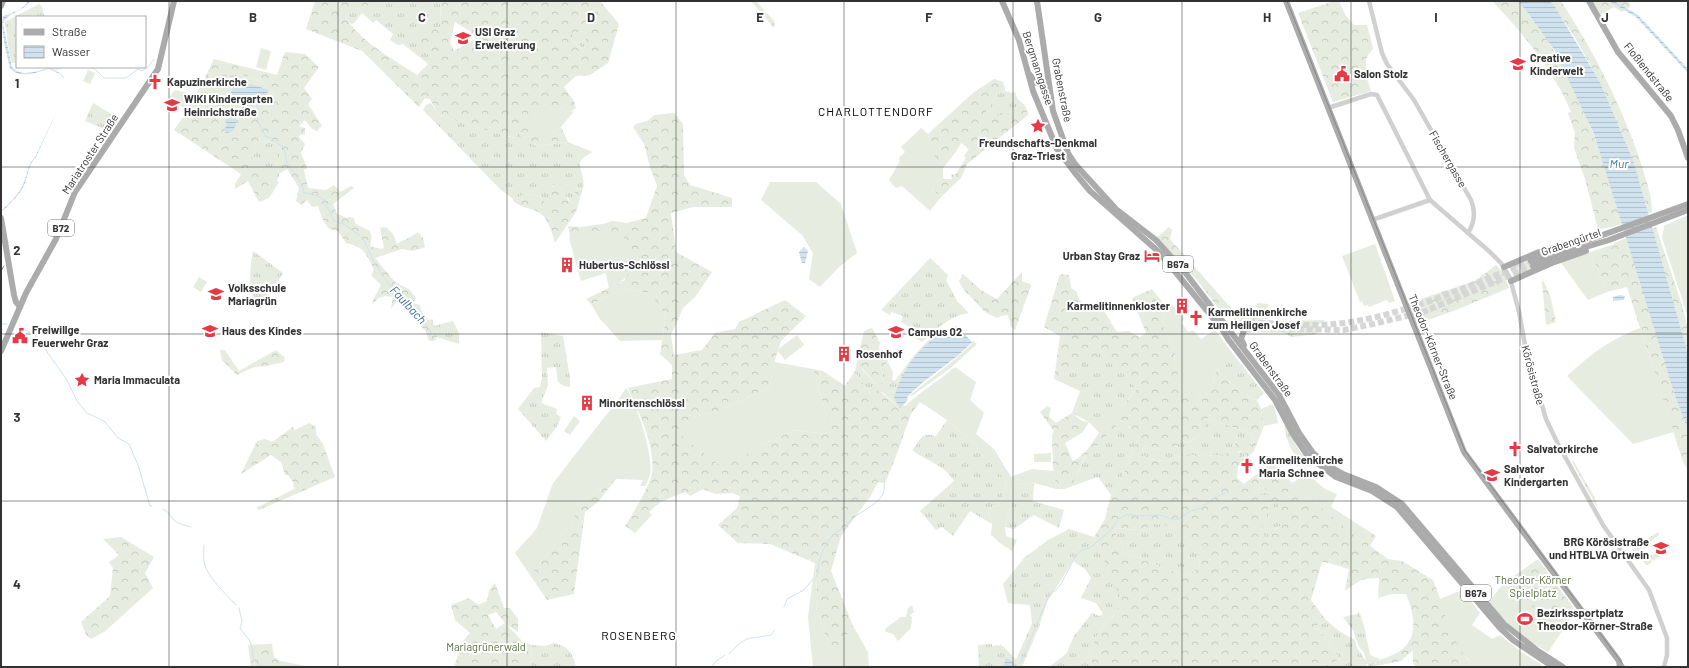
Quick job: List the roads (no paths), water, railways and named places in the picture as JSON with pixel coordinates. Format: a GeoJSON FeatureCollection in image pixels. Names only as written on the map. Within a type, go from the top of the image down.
{"type":"FeatureCollection","features":[{"type":"Feature","properties":{"kind":"main road"},"geometry":{"type":"LineString","coordinates":[[1,6],[3,1]]}},
{"type":"Feature","properties":{"kind":"main road","name":"Mariatroster Straße"},"geometry":{"type":"LineString","coordinates":[[1,351],[20,307],[56,239],[75,192],[158,69],[174,1]]}},
{"type":"Feature","properties":{"kind":"main road","name":"Bergmanngasse"},"geometry":{"type":"LineString","coordinates":[[1002,1],[1019,40],[1029,74],[1032,91],[1057,149],[1066,162]]}},
{"type":"Feature","properties":{"kind":"main road","name":"Grabenstraße"},"geometry":{"type":"LineString","coordinates":[[1037,1],[1053,111],[1068,153],[1082,172],[1116,209],[1164,248],[1184,271],[1275,400],[1293,434],[1307,455],[1336,477],[1372,491],[1397,507],[1500,628],[1513,640],[1553,667]]}},
{"type":"Feature","properties":{"kind":"main road","name":"Theodor-Körner-Straße"},"geometry":{"type":"LineString","coordinates":[[1286,1],[1464,452],[1619,661],[1620,667]]}},
{"type":"Feature","properties":{"kind":"main road","name":"Floßlendstraße"},"geometry":{"type":"LineString","coordinates":[[1588,1],[1621,55],[1671,116],[1678,130],[1688,158]]}},
{"type":"Feature","properties":{"kind":"main road"},"geometry":{"type":"LineString","coordinates":[[1029,74],[1036,83],[1045,82],[1048,79]]}},
{"type":"Feature","properties":{"kind":"main road"},"geometry":{"type":"LineString","coordinates":[[1041,111],[1051,113],[1057,130],[1061,135]]}},
{"type":"Feature","properties":{"kind":"main road","name":"Grabenstraße"},"geometry":{"type":"LineString","coordinates":[[1066,162],[1084,185],[1103,204],[1160,253],[1228,333],[1247,352],[1279,394],[1299,433],[1313,453],[1332,468],[1376,487],[1402,504],[1504,624],[1538,652],[1563,667]]}},
{"type":"Feature","properties":{"kind":"main road"},"geometry":{"type":"LineString","coordinates":[[1658,218],[1688,204]]}},
{"type":"Feature","properties":{"kind":"main road"},"geometry":{"type":"LineString","coordinates":[[1658,218],[1688,210]]}},
{"type":"Feature","properties":{"kind":"main road"},"geometry":{"type":"LineString","coordinates":[[1,218],[14,295],[16,302],[20,307]]}},
{"type":"Feature","properties":{"kind":"main road","name":"Grabengürtel"},"geometry":{"type":"LineString","coordinates":[[1532,263],[1571,251],[1658,218]]}},
{"type":"Feature","properties":{"kind":"main road"},"geometry":{"type":"LineString","coordinates":[[1504,267],[1539,252],[1572,241],[1600,234],[1607,238],[1598,247],[1552,262],[1511,281]]}},
{"type":"Feature","properties":{"kind":"main road","name":"B67a"},"geometry":{"type":"LineString","coordinates":[[1228,333],[1242,327],[1241,339],[1247,352]]}},
{"type":"Feature","properties":{"kind":"street","name":"Fischergasse"},"geometry":{"type":"LineString","coordinates":[[1369,1],[1382,53],[1387,64],[1407,89],[1471,200],[1475,216],[1474,223],[1468,233]]}},
{"type":"Feature","properties":{"kind":"street","name":"Körösistraße"},"geometry":{"type":"LineString","coordinates":[[1328,108],[1375,94],[1378,97],[1430,200],[1490,252],[1504,267],[1511,281],[1519,312],[1526,350],[1546,420],[1604,526],[1649,590],[1667,638],[1667,654],[1664,667]]}},
{"type":"Feature","properties":{"kind":"street"},"geometry":{"type":"LineString","coordinates":[[1372,220],[1430,200]]}},
{"type":"Feature","properties":{"kind":"water"},"geometry":{"type":"Polygon","coordinates":[[[28,1],[30,1],[27,5],[8,17],[3,24],[12,67],[25,73],[49,68],[60,73],[64,79],[60,74],[49,69],[29,74],[19,74],[10,68],[3,35],[2,21],[3,16],[20,9],[28,1]]]}},
{"type":"Feature","properties":{"kind":"water","name":"Mur"},"geometry":{"type":"Polygon","coordinates":[[[1518,1],[1550,1],[1555,7],[1600,82],[1633,160],[1688,354],[1688,430],[1675,396],[1594,134],[1555,51],[1518,1]]]}},
{"type":"Feature","properties":{"kind":"water"},"geometry":{"type":"Polygon","coordinates":[[[1609,1],[1614,1],[1638,15],[1688,69],[1688,73],[1636,17],[1609,1]]]}},
{"type":"Feature","properties":{"kind":"water"},"geometry":{"type":"Polygon","coordinates":[[[235,81],[248,87],[250,84],[269,90],[258,102],[252,106],[243,108],[233,98],[231,92],[235,81]]]}},
{"type":"Feature","properties":{"kind":"water"},"geometry":{"type":"Polygon","coordinates":[[[59,107],[36,157],[30,166],[23,187],[13,201],[1,211],[20,190],[29,166],[32,160],[35,157],[59,107]]]}},
{"type":"Feature","properties":{"kind":"water"},"geometry":{"type":"Polygon","coordinates":[[[232,118],[237,121],[234,129],[231,132],[226,133],[224,130],[227,125],[225,121],[232,118]]]}},
{"type":"Feature","properties":{"kind":"water"},"geometry":{"type":"Polygon","coordinates":[[[804,247],[808,251],[805,263],[802,263],[799,252],[804,247]]]}},
{"type":"Feature","properties":{"kind":"water"},"geometry":{"type":"Polygon","coordinates":[[[1620,295],[1625,296],[1624,300],[1613,301],[1613,297],[1620,295]]]}},
{"type":"Feature","properties":{"kind":"water"},"geometry":{"type":"Polygon","coordinates":[[[956,326],[972,342],[965,350],[914,389],[907,397],[908,400],[900,408],[894,398],[909,364],[925,346],[944,332],[956,326]]]}},
{"type":"Feature","properties":{"kind":"water"},"geometry":{"type":"Polygon","coordinates":[[[1006,658],[1009,659],[1016,666],[1003,667],[1006,658]]]}},
{"type":"Feature","properties":{"kind":"waterway","name":"Faulbach"},"geometry":{"type":"LineString","coordinates":[[93,68],[104,78],[126,78],[138,69],[142,71],[149,66],[154,59]]}},
{"type":"Feature","properties":{"kind":"waterway","name":"Faulbach"},"geometry":{"type":"LineString","coordinates":[[51,69],[62,68]]}},
{"type":"Feature","properties":{"kind":"waterway","name":"Faulbach"},"geometry":{"type":"LineString","coordinates":[[257,103],[258,122],[266,137],[271,138],[284,148],[287,163],[302,185],[304,193],[313,194],[323,199],[334,221],[344,224],[363,238],[374,262],[390,286],[399,292],[403,297],[405,304],[427,326],[431,333]]}},
{"type":"Feature","properties":{"kind":"waterway"},"geometry":{"type":"LineString","coordinates":[[1,324],[7,324]]}},
{"type":"Feature","properties":{"kind":"waterway"},"geometry":{"type":"LineString","coordinates":[[20,325],[25,330],[35,335],[67,380],[77,401],[87,413],[104,421],[118,438],[129,444],[138,465],[150,506],[152,506]]}},
{"type":"Feature","properties":{"kind":"waterway"},"geometry":{"type":"LineString","coordinates":[[845,528],[852,519],[880,499],[884,491],[884,478]]}},
{"type":"Feature","properties":{"kind":"waterway"},"geometry":{"type":"LineString","coordinates":[[1021,662],[1050,593],[1055,591],[1061,584],[1075,557],[1080,551],[1091,547],[1111,530],[1118,519],[1129,514],[1134,516],[1160,515],[1172,519],[1179,519],[1190,511],[1202,508],[1214,498],[1225,493]]}},
{"type":"Feature","properties":{"kind":"waterway"},"geometry":{"type":"LineString","coordinates":[[163,509],[176,522],[191,527]]}},
{"type":"Feature","properties":{"kind":"waterway"},"geometry":{"type":"LineString","coordinates":[[816,577],[823,550],[832,536],[836,532],[844,529]]}},
{"type":"Feature","properties":{"kind":"waterway"},"geometry":{"type":"LineString","coordinates":[[204,545],[204,561],[208,573],[236,605]]}},
{"type":"Feature","properties":{"kind":"waterway"},"geometry":{"type":"LineString","coordinates":[[784,607],[787,599],[804,590],[813,579]]}},
{"type":"Feature","properties":{"kind":"waterway"},"geometry":{"type":"LineString","coordinates":[[239,608],[242,621],[240,628],[250,642],[254,660],[263,667]]}},
{"type":"Feature","properties":{"kind":"waterway"},"geometry":{"type":"LineString","coordinates":[[729,654],[740,643],[748,639],[771,635],[775,630]]}},
{"type":"Feature","properties":{"kind":"waterway"},"geometry":{"type":"LineString","coordinates":[[712,667],[715,662],[725,655]]}},
{"type":"Feature","properties":{"kind":"tunnel"},"geometry":{"type":"LineString","coordinates":[[1241,325],[1249,322],[1320,325],[1368,319],[1439,298],[1531,261]]}},
{"type":"Feature","properties":{"kind":"tunnel"},"geometry":{"type":"LineString","coordinates":[[1244,330],[1250,328],[1344,330],[1373,324],[1423,312],[1533,266]]}},
{"type":"Feature","properties":{"kind":"tram line"},"geometry":{"type":"LineString","coordinates":[[1287,1],[1465,451],[1625,667]]}},
{"type":"Feature","properties":{"kind":"tram line"},"geometry":{"type":"LineString","coordinates":[[1,271],[4,266]]}},
{"type":"Feature","properties":{"kind":"place","name":"USI Graz Erweiterung"},"geometry":{"type":"Point","coordinates":[463,38]}},
{"type":"Feature","properties":{"kind":"place","name":"Creative Kinderwelt"},"geometry":{"type":"Point","coordinates":[1518,64]}},
{"type":"Feature","properties":{"kind":"place","name":"Salon Stolz"},"geometry":{"type":"Point","coordinates":[1342,74]}},
{"type":"Feature","properties":{"kind":"place","name":"Kapuzinerkirche"},"geometry":{"type":"Point","coordinates":[155,82]}},
{"type":"Feature","properties":{"kind":"place","name":"WIKI Kindergarten Heinrichstraße"},"geometry":{"type":"Point","coordinates":[172,105]}},
{"type":"Feature","properties":{"kind":"place","name":"Freundschafts-Denkmal Graz-Triest"},"geometry":{"type":"Point","coordinates":[1038,126]}},
{"type":"Feature","properties":{"kind":"place","name":"Urban Stay Graz"},"geometry":{"type":"Point","coordinates":[1152,256]}},
{"type":"Feature","properties":{"kind":"place","name":"Hubertus-Schlössl"},"geometry":{"type":"Point","coordinates":[567,265]}},
{"type":"Feature","properties":{"kind":"place","name":"Volksschule Mariagrün"},"geometry":{"type":"Point","coordinates":[216,294]}},
{"type":"Feature","properties":{"kind":"place","name":"Karmelitinnenkloster"},"geometry":{"type":"Point","coordinates":[1182,306]}},
{"type":"Feature","properties":{"kind":"place","name":"Karmelitinnenkirche zum Heiligen Josef"},"geometry":{"type":"Point","coordinates":[1196,318]}},
{"type":"Feature","properties":{"kind":"place","name":"Haus des Kindes"},"geometry":{"type":"Point","coordinates":[210,331]}},
{"type":"Feature","properties":{"kind":"place","name":"Campus 02"},"geometry":{"type":"Point","coordinates":[896,332]}},
{"type":"Feature","properties":{"kind":"place","name":"Freiwillge Feuerwehr Graz"},"geometry":{"type":"Point","coordinates":[20,336]}},
{"type":"Feature","properties":{"kind":"place","name":"Rosenhof"},"geometry":{"type":"Point","coordinates":[844,354]}},
{"type":"Feature","properties":{"kind":"place","name":"Maria Immaculata"},"geometry":{"type":"Point","coordinates":[82,380]}},
{"type":"Feature","properties":{"kind":"place","name":"Minoritenschlössl"},"geometry":{"type":"Point","coordinates":[587,403]}},
{"type":"Feature","properties":{"kind":"place","name":"Salvatorkirche"},"geometry":{"type":"Point","coordinates":[1515,449]}},
{"type":"Feature","properties":{"kind":"place","name":"Karmelitenkirche Maria Schnee"},"geometry":{"type":"Point","coordinates":[1247,466]}},
{"type":"Feature","properties":{"kind":"place","name":"Salvator Kindergarten"},"geometry":{"type":"Point","coordinates":[1492,475]}},
{"type":"Feature","properties":{"kind":"place","name":"BRG Körösistraße und HTBLVA Ortwein"},"geometry":{"type":"Point","coordinates":[1661,548]}},
{"type":"Feature","properties":{"kind":"place","name":"Bezirkssportplatz Theodor-Körner-Straße"},"geometry":{"type":"Point","coordinates":[1525,619]}},
{"type":"Feature","properties":{"kind":"district","name":"CHARLOTTENDORF"},"geometry":{"type":"Point","coordinates":[876,112]}},
{"type":"Feature","properties":{"kind":"district","name":"ROSENBERG"},"geometry":{"type":"Point","coordinates":[639,636]}},
{"type":"Feature","properties":{"kind":"park label","name":"Theodor-Körner Spielplatz"},"geometry":{"type":"Point","coordinates":[1533,586]}},
{"type":"Feature","properties":{"kind":"park label","name":"Mariagrünerwald"},"geometry":{"type":"Point","coordinates":[486,647]}}]}
